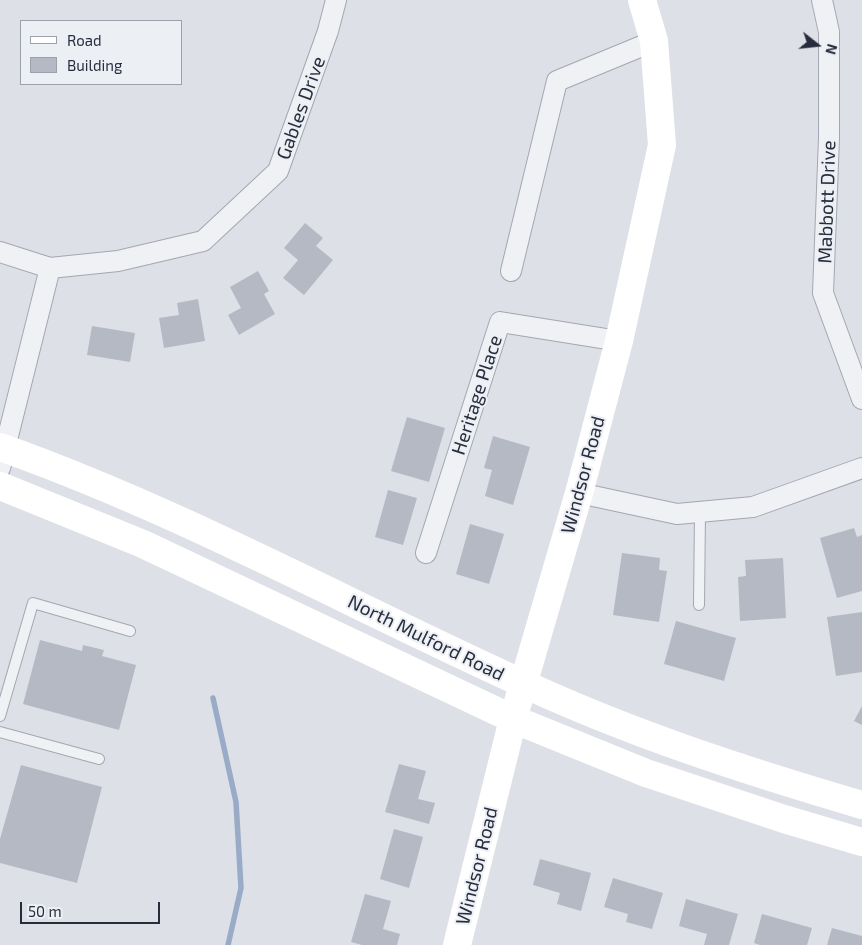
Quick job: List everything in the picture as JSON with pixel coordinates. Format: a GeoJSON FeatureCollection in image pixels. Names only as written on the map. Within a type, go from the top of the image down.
{"type":"FeatureCollection","features":[{"type":"Feature","properties":{"kind":"street","name":"Gables Drive"},"geometry":{"type":"LineString","coordinates":[[50,268],[118,261],[203,241],[278,171],[328,31],[336,0]]}},
{"type":"Feature","properties":{"kind":"street","name":"Windsor Road"},"geometry":{"type":"LineString","coordinates":[[457,945],[513,719],[579,493],[619,341],[662,145],[654,41],[642,0]]}},
{"type":"Feature","properties":{"kind":"street","name":"Mabbott Drive"},"geometry":{"type":"LineString","coordinates":[[822,0],[829,32],[829,138],[823,293],[862,398]]}},
{"type":"Feature","properties":{"kind":"street"},"geometry":{"type":"LineString","coordinates":[[511,271],[557,82],[654,41]]}},
{"type":"Feature","properties":{"kind":"street"},"geometry":{"type":"LineString","coordinates":[[0,252],[50,268],[2,455]]}},
{"type":"Feature","properties":{"kind":"street","name":"Heritage Place"},"geometry":{"type":"LineString","coordinates":[[426,553],[500,322],[619,341]]}},
{"type":"Feature","properties":{"kind":"street","name":"North Mulford Road"},"geometry":{"type":"LineString","coordinates":[[2,455],[161,512],[523,684],[592,714],[686,750],[770,778],[862,805]]}},
{"type":"Feature","properties":{"kind":"street"},"geometry":{"type":"LineString","coordinates":[[579,493],[677,514],[700,512],[753,507],[862,468]]}},
{"type":"Feature","properties":{"kind":"street","name":"North Mulford Road"},"geometry":{"type":"LineString","coordinates":[[0,486],[143,544],[513,719],[646,774],[862,842]]}},
{"type":"Feature","properties":{"kind":"lane"},"geometry":{"type":"LineString","coordinates":[[699,605],[700,512]]}},
{"type":"Feature","properties":{"kind":"lane"},"geometry":{"type":"LineString","coordinates":[[0,716],[33,603],[130,631]]}},
{"type":"Feature","properties":{"kind":"lane"},"geometry":{"type":"LineString","coordinates":[[0,732],[100,759]]}},
{"type":"Feature","properties":{"kind":"building"},"geometry":{"type":"Polygon","coordinates":[[[305,223],[323,238],[316,246],[333,260],[304,295],[283,278],[298,260],[284,248],[305,223]]]}},
{"type":"Feature","properties":{"kind":"building"},"geometry":{"type":"Polygon","coordinates":[[[258,271],[269,291],[264,294],[275,314],[239,335],[228,315],[241,308],[230,287],[258,271]]]}},
{"type":"Feature","properties":{"kind":"building"},"geometry":{"type":"Polygon","coordinates":[[[198,299],[205,341],[164,348],[159,318],[179,315],[177,303],[198,299]]]}},
{"type":"Feature","properties":{"kind":"building"},"geometry":{"type":"Polygon","coordinates":[[[92,326],[135,333],[130,362],[87,355],[92,326]]]}},
{"type":"Feature","properties":{"kind":"building"},"geometry":{"type":"Polygon","coordinates":[[[407,417],[445,428],[429,482],[391,471],[407,417]]]}},
{"type":"Feature","properties":{"kind":"building"},"geometry":{"type":"Polygon","coordinates":[[[493,436],[530,447],[513,505],[485,496],[492,470],[484,468],[493,436]]]}},
{"type":"Feature","properties":{"kind":"building"},"geometry":{"type":"Polygon","coordinates":[[[388,490],[417,498],[403,545],[375,537],[388,490]]]}},
{"type":"Feature","properties":{"kind":"building"},"geometry":{"type":"Polygon","coordinates":[[[470,524],[504,534],[489,584],[456,574],[470,524]]]}},
{"type":"Feature","properties":{"kind":"building"},"geometry":{"type":"Polygon","coordinates":[[[854,528],[857,537],[862,535],[862,591],[837,598],[820,538],[854,528]]]}},
{"type":"Feature","properties":{"kind":"building"},"geometry":{"type":"Polygon","coordinates":[[[622,553],[660,558],[659,570],[667,571],[659,622],[613,615],[622,553]]]}},
{"type":"Feature","properties":{"kind":"building"},"geometry":{"type":"Polygon","coordinates":[[[783,558],[786,618],[740,621],[738,577],[746,576],[745,560],[783,558]]]}},
{"type":"Feature","properties":{"kind":"building"},"geometry":{"type":"Polygon","coordinates":[[[862,612],[862,672],[836,676],[827,617],[862,612]]]}},
{"type":"Feature","properties":{"kind":"building"},"geometry":{"type":"Polygon","coordinates":[[[676,621],[736,638],[724,681],[664,664],[676,621]]]}},
{"type":"Feature","properties":{"kind":"building"},"geometry":{"type":"Polygon","coordinates":[[[40,640],[82,651],[83,645],[104,650],[102,656],[136,665],[119,730],[23,704],[40,640]]]}},
{"type":"Feature","properties":{"kind":"building"},"geometry":{"type":"Polygon","coordinates":[[[862,706],[862,725],[854,721],[862,706]]]}},
{"type":"Feature","properties":{"kind":"building"},"geometry":{"type":"Polygon","coordinates":[[[399,764],[426,771],[418,799],[435,803],[429,824],[385,812],[399,764]]]}},
{"type":"Feature","properties":{"kind":"building"},"geometry":{"type":"Polygon","coordinates":[[[21,765],[102,787],[77,883],[0,863],[0,839],[21,765]]]}},
{"type":"Feature","properties":{"kind":"building"},"geometry":{"type":"Polygon","coordinates":[[[394,829],[423,837],[409,888],[380,879],[394,829]]]}},
{"type":"Feature","properties":{"kind":"building"},"geometry":{"type":"Polygon","coordinates":[[[540,859],[591,873],[581,911],[557,904],[560,893],[533,885],[540,859]]]}},
{"type":"Feature","properties":{"kind":"building"},"geometry":{"type":"Polygon","coordinates":[[[613,878],[663,893],[652,929],[626,922],[628,914],[604,907],[613,878]]]}},
{"type":"Feature","properties":{"kind":"building"},"geometry":{"type":"Polygon","coordinates":[[[365,894],[391,901],[383,929],[400,934],[397,945],[362,945],[351,942],[365,894]]]}},
{"type":"Feature","properties":{"kind":"building"},"geometry":{"type":"Polygon","coordinates":[[[686,899],[738,914],[729,945],[704,945],[707,934],[679,926],[686,899]]]}},
{"type":"Feature","properties":{"kind":"building"},"geometry":{"type":"Polygon","coordinates":[[[762,914],[812,928],[807,945],[760,945],[754,943],[762,914]]]}},
{"type":"Feature","properties":{"kind":"building"},"geometry":{"type":"Polygon","coordinates":[[[832,928],[862,936],[862,945],[827,945],[832,928]]]}},
{"type":"Feature","properties":{"kind":"waterway"},"geometry":{"type":"LineString","coordinates":[[213,698],[236,802],[241,888],[228,945]]}}]}
